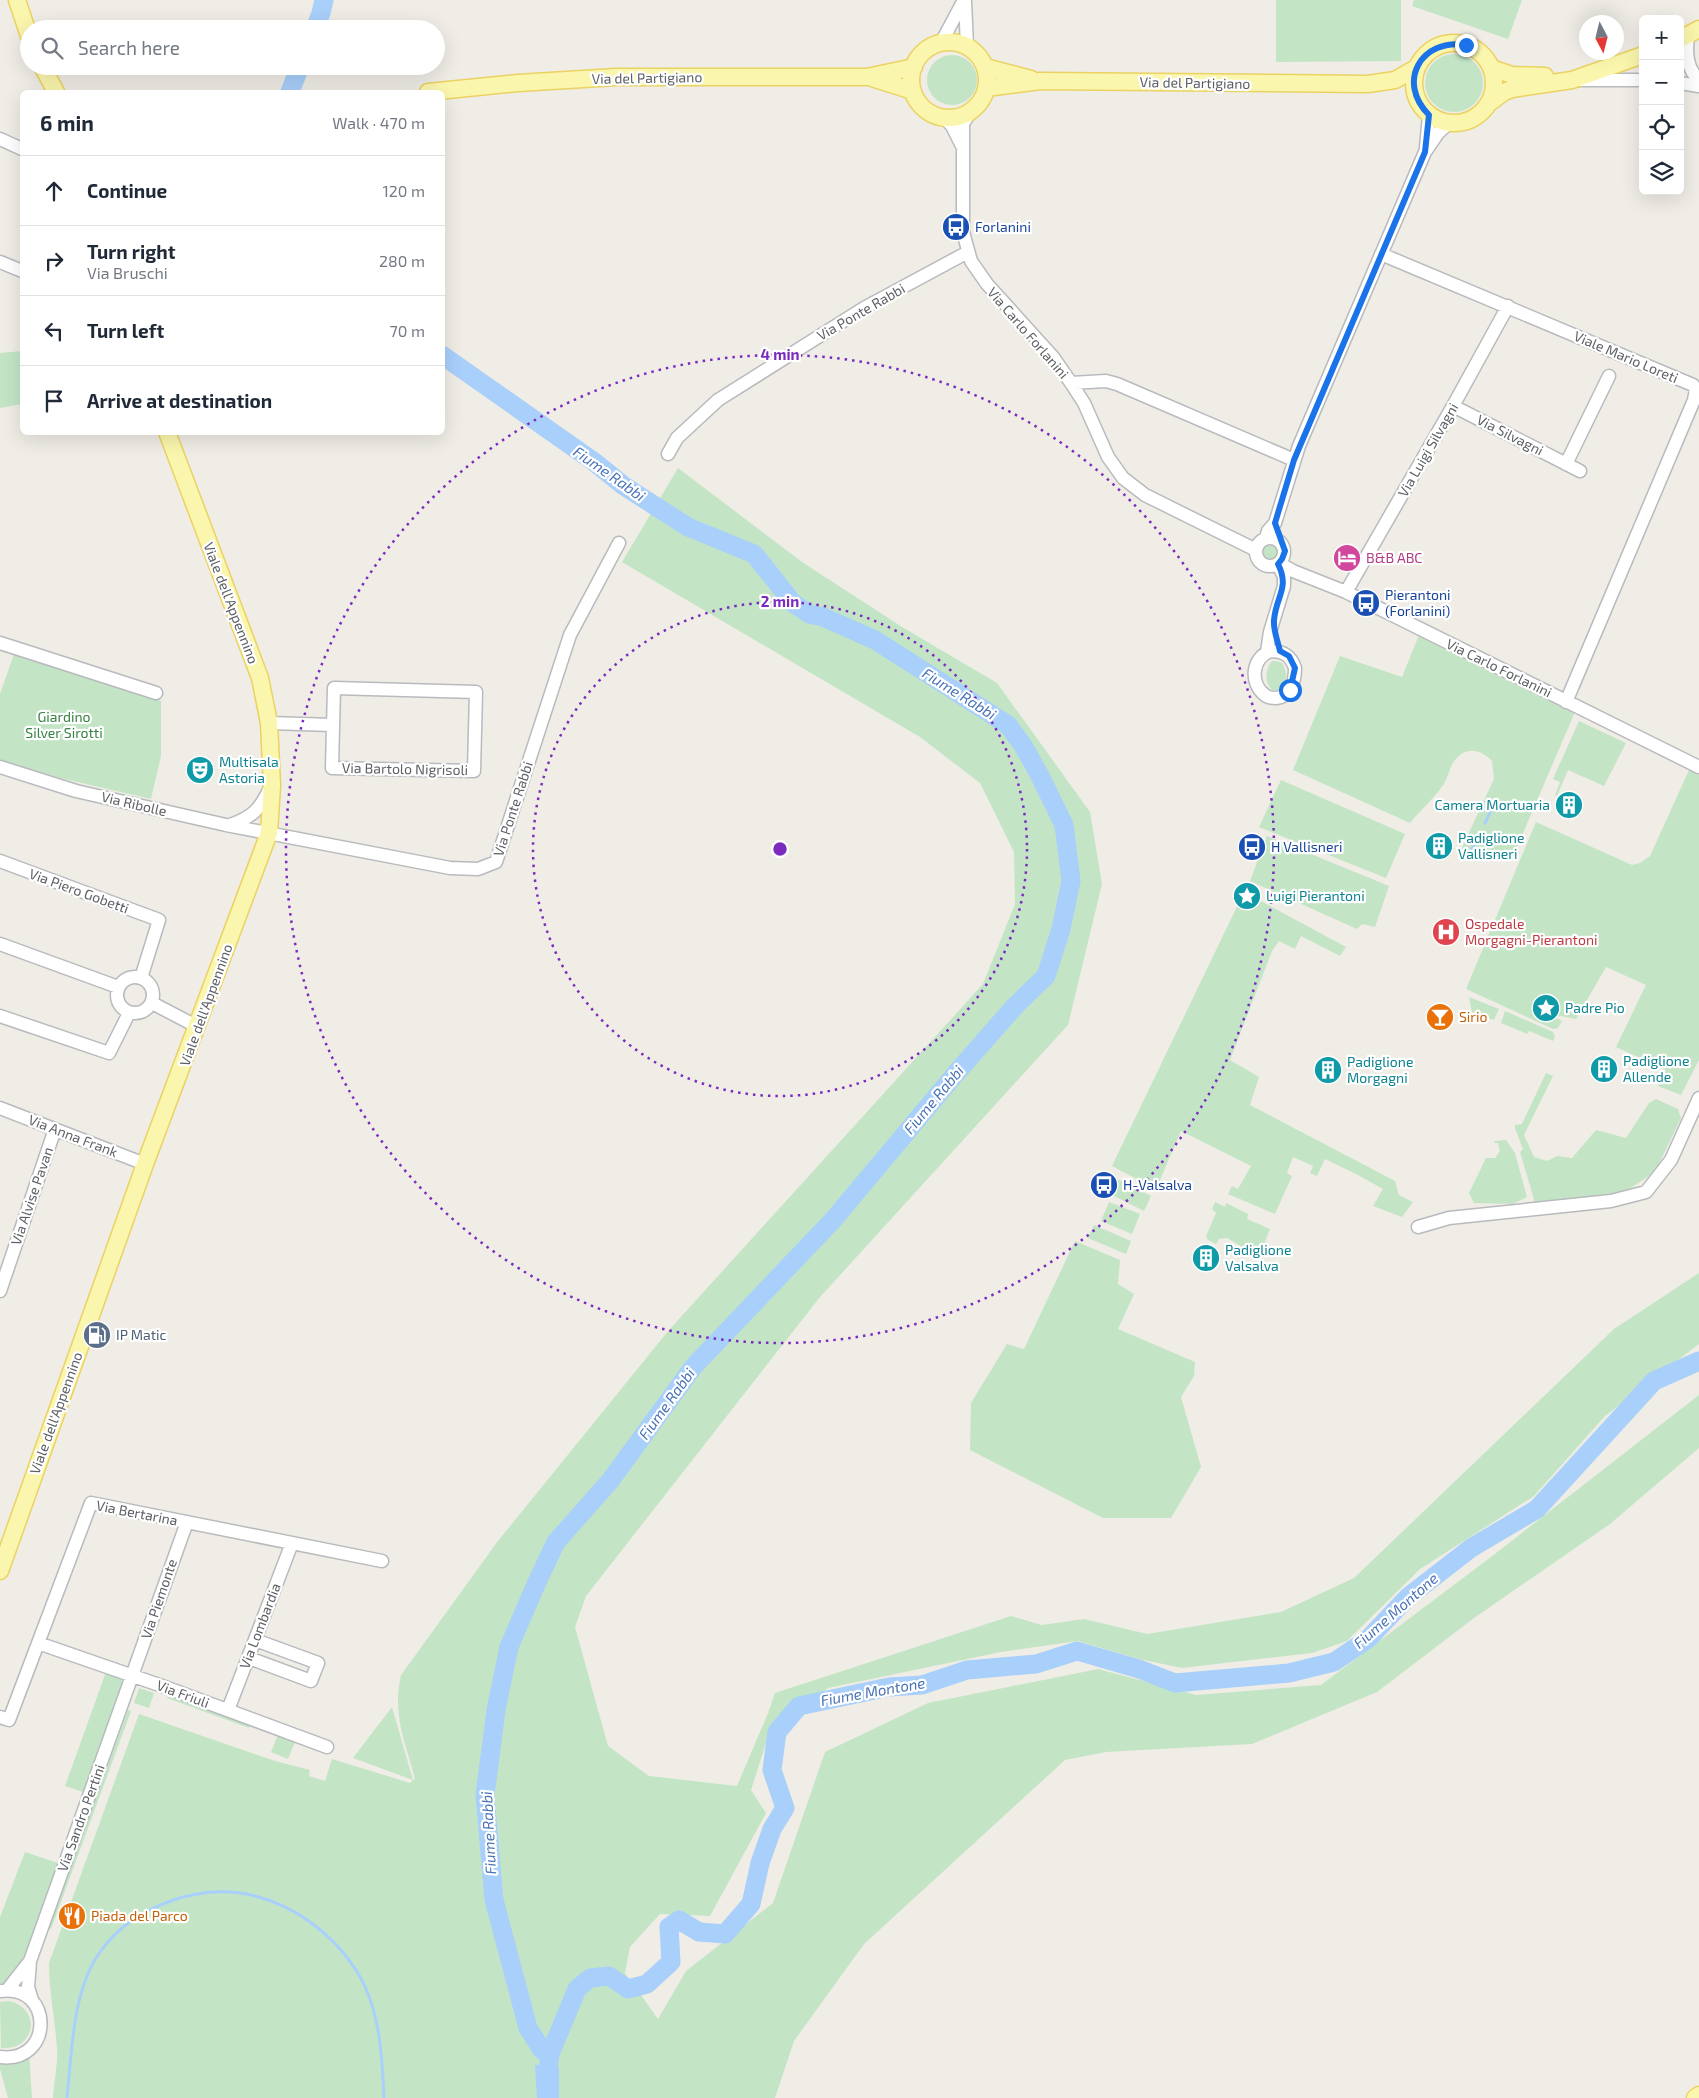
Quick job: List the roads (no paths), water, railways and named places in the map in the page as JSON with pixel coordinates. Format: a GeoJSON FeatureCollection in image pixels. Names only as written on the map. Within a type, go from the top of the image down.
{"type":"FeatureCollection","features":[{"type":"Feature","properties":{"kind":"main road"},"geometry":{"type":"LineString","coordinates":[[17,0],[24,20]]}},
{"type":"Feature","properties":{"kind":"main road"},"geometry":{"type":"LineString","coordinates":[[954,42],[966,46],[974,51],[985,66],[987,77],[983,97],[970,112],[953,118],[933,114],[924,108],[913,91],[911,79],[914,67],[924,51],[941,43],[954,42]]}},
{"type":"Feature","properties":{"kind":"main road"},"geometry":{"type":"LineString","coordinates":[[1488,104],[1493,87],[1491,68],[1485,58],[1476,50],[1466,45],[1454,43],[1442,45],[1431,50],[1422,58],[1416,68],[1414,78],[1416,97],[1421,107],[1438,120],[1460,123],[1471,120],[1498,96],[1512,89],[1572,80],[1639,56]]}},
{"type":"Feature","properties":{"kind":"main road"},"geometry":{"type":"LineString","coordinates":[[1491,68],[1512,75],[1526,76],[1571,73],[1616,65]]}},
{"type":"Feature","properties":{"kind":"main road","name":"Via del Partigiano"},"geometry":{"type":"LineString","coordinates":[[985,66],[1040,81]]}},
{"type":"Feature","properties":{"kind":"main road","name":"Via del Partigiano"},"geometry":{"type":"LineString","coordinates":[[445,90],[518,82],[616,77],[867,76],[914,67]]}},
{"type":"Feature","properties":{"kind":"main road","name":"Via del Partigiano"},"geometry":{"type":"LineString","coordinates":[[1350,85],[1395,80],[1416,68]]}},
{"type":"Feature","properties":{"kind":"main road"},"geometry":{"type":"LineString","coordinates":[[47,75],[55,90]]}},
{"type":"Feature","properties":{"kind":"main road","name":"Via del Partigiano"},"geometry":{"type":"LineString","coordinates":[[867,76],[900,85],[913,91]]}},
{"type":"Feature","properties":{"kind":"main road","name":"Via del Partigiano"},"geometry":{"type":"LineString","coordinates":[[986,88],[1040,81],[1350,85],[1400,91],[1416,97]]}},
{"type":"Feature","properties":{"kind":"main road","name":"Viale dell'Appennino"},"geometry":{"type":"LineString","coordinates":[[0,1571],[146,1164],[269,834],[272,785],[269,723],[260,678],[167,435]]}},
{"type":"Feature","properties":{"kind":"main road"},"geometry":{"type":"LineString","coordinates":[[1695,2098],[1699,2095]]}},
{"type":"Feature","properties":{"kind":"street"},"geometry":{"type":"LineString","coordinates":[[941,43],[965,0]]}},
{"type":"Feature","properties":{"kind":"street"},"geometry":{"type":"LineString","coordinates":[[965,0],[966,46]]}},
{"type":"Feature","properties":{"kind":"street"},"geometry":{"type":"LineString","coordinates":[[1692,37],[1686,52],[1689,67],[1699,80]]}},
{"type":"Feature","properties":{"kind":"street"},"geometry":{"type":"LineString","coordinates":[[1572,80],[1639,80]]}},
{"type":"Feature","properties":{"kind":"street"},"geometry":{"type":"LineString","coordinates":[[1684,84],[1699,86]]}},
{"type":"Feature","properties":{"kind":"street","name":"Via Carlo Forlanini"},"geometry":{"type":"LineString","coordinates":[[970,112],[963,124],[963,232],[968,252],[987,284],[1053,357],[1084,403],[1112,463],[1133,487],[1145,495],[1256,550]]}},
{"type":"Feature","properties":{"kind":"street"},"geometry":{"type":"LineString","coordinates":[[1425,152],[1429,115]]}},
{"type":"Feature","properties":{"kind":"street"},"geometry":{"type":"LineString","coordinates":[[944,117],[952,126],[963,148]]}},
{"type":"Feature","properties":{"kind":"street"},"geometry":{"type":"LineString","coordinates":[[1266,538],[1268,531],[1275,523],[1294,460],[1425,152],[1438,133],[1449,123]]}},
{"type":"Feature","properties":{"kind":"street"},"geometry":{"type":"LineString","coordinates":[[0,139],[20,148]]}},
{"type":"Feature","properties":{"kind":"street","name":"Via Ponte Rabbi"},"geometry":{"type":"LineString","coordinates":[[668,454],[677,438],[718,400],[864,308],[968,252]]}},
{"type":"Feature","properties":{"kind":"street","name":"Viale Mario Loreti"},"geometry":{"type":"LineString","coordinates":[[1381,254],[1692,385],[1697,392],[1566,702]]}},
{"type":"Feature","properties":{"kind":"street"},"geometry":{"type":"LineString","coordinates":[[0,262],[20,270]]}},
{"type":"Feature","properties":{"kind":"street","name":"Via Luigi Silvagni"},"geometry":{"type":"LineString","coordinates":[[1346,592],[1454,406],[1508,306]]}},
{"type":"Feature","properties":{"kind":"street"},"geometry":{"type":"LineString","coordinates":[[1566,464],[1609,376]]}},
{"type":"Feature","properties":{"kind":"street"},"geometry":{"type":"LineString","coordinates":[[1071,383],[1106,381],[1116,384],[1294,460]]}},
{"type":"Feature","properties":{"kind":"street"},"geometry":{"type":"LineString","coordinates":[[1084,403],[1098,382]]}},
{"type":"Feature","properties":{"kind":"street","name":"Via Silvagni"},"geometry":{"type":"LineString","coordinates":[[1454,406],[1580,471]]}},
{"type":"Feature","properties":{"kind":"street"},"geometry":{"type":"LineString","coordinates":[[1267,652],[1280,651],[1289,656],[1293,662],[1295,675],[1290,690],[1284,696],[1269,698],[1264,695],[1259,690],[1255,677],[1255,665],[1267,652],[1281,591],[1277,586],[1275,576],[1279,532],[1275,523]]}},
{"type":"Feature","properties":{"kind":"street"},"geometry":{"type":"LineString","coordinates":[[1266,538],[1274,538],[1278,557],[1259,561],[1256,550],[1259,542],[1266,538]]}},
{"type":"Feature","properties":{"kind":"street","name":"Via Ponte Rabbi"},"geometry":{"type":"LineString","coordinates":[[269,834],[450,868],[478,869],[496,862],[543,712],[570,635],[619,543]]}},
{"type":"Feature","properties":{"kind":"street","name":"Via Carlo Forlanini"},"geometry":{"type":"LineString","coordinates":[[1278,557],[1293,571],[1346,592],[1699,767]]}},
{"type":"Feature","properties":{"kind":"street"},"geometry":{"type":"LineString","coordinates":[[1274,622],[1280,651]]}},
{"type":"Feature","properties":{"kind":"street"},"geometry":{"type":"LineString","coordinates":[[0,643],[156,693]]}},
{"type":"Feature","properties":{"kind":"street","name":"Via Bartolo Nigrisoli"},"geometry":{"type":"LineString","coordinates":[[334,688],[476,692],[474,771],[332,768],[333,725],[334,688]]}},
{"type":"Feature","properties":{"kind":"street"},"geometry":{"type":"LineString","coordinates":[[269,723],[333,725]]}},
{"type":"Feature","properties":{"kind":"street","name":"Via Ribolle"},"geometry":{"type":"LineString","coordinates":[[0,767],[76,791],[269,834]]}},
{"type":"Feature","properties":{"kind":"street"},"geometry":{"type":"LineString","coordinates":[[230,825],[252,815],[260,807],[272,785]]}},
{"type":"Feature","properties":{"kind":"street","name":"Via Piero Gobetti"},"geometry":{"type":"LineString","coordinates":[[0,862],[158,920],[141,978]]}},
{"type":"Feature","properties":{"kind":"street"},"geometry":{"type":"LineString","coordinates":[[0,944],[118,988]]}},
{"type":"Feature","properties":{"kind":"street"},"geometry":{"type":"LineString","coordinates":[[136,977],[141,978],[146,981],[153,991],[152,1003],[149,1008],[140,1013],[129,1013],[123,1010],[117,1000],[118,988],[125,980],[136,977]]}},
{"type":"Feature","properties":{"kind":"street"},"geometry":{"type":"LineString","coordinates":[[152,1003],[198,1027]]}},
{"type":"Feature","properties":{"kind":"street"},"geometry":{"type":"LineString","coordinates":[[0,1016],[109,1052],[129,1013]]}},
{"type":"Feature","properties":{"kind":"street"},"geometry":{"type":"LineString","coordinates":[[1418,1227],[1449,1218],[1611,1202],[1646,1192],[1671,1160],[1699,1098]]}},
{"type":"Feature","properties":{"kind":"street","name":"Via Anna Frank"},"geometry":{"type":"LineString","coordinates":[[0,1108],[146,1164]]}},
{"type":"Feature","properties":{"kind":"street","name":"Via Alvise Pavan"},"geometry":{"type":"LineString","coordinates":[[0,1292],[55,1129]]}},
{"type":"Feature","properties":{"kind":"street","name":"Via Bertarina"},"geometry":{"type":"LineString","coordinates":[[4,1719],[38,1643],[91,1503],[382,1561]]}},
{"type":"Feature","properties":{"kind":"street","name":"Via Piemonte"},"geometry":{"type":"LineString","coordinates":[[132,1676],[186,1522]]}},
{"type":"Feature","properties":{"kind":"street","name":"Via Lombardia"},"geometry":{"type":"LineString","coordinates":[[228,1710],[292,1542]]}},
{"type":"Feature","properties":{"kind":"street"},"geometry":{"type":"LineString","coordinates":[[248,1658],[311,1681],[318,1663],[255,1640]]}},
{"type":"Feature","properties":{"kind":"street","name":"Via Friuli"},"geometry":{"type":"LineString","coordinates":[[38,1643],[327,1747]]}},
{"type":"Feature","properties":{"kind":"street","name":"Via Sandro Pertini"},"geometry":{"type":"LineString","coordinates":[[0,2057],[13,2057],[24,2054],[38,2038],[41,2018],[28,1987],[30,1961],[132,1676]]}},
{"type":"Feature","properties":{"kind":"street","name":"Via Sandro Pertini"},"geometry":{"type":"LineString","coordinates":[[4,1990],[30,1961]]}},
{"type":"Feature","properties":{"kind":"street"},"geometry":{"type":"LineString","coordinates":[[4,1990],[25,1995],[32,2000]]}},
{"type":"Feature","properties":{"kind":"water"},"geometry":{"type":"Polygon","coordinates":[[[535,2065],[559,2068],[559,2098],[537,2098],[535,2065]]]}},
{"type":"Feature","properties":{"kind":"waterway","name":"Fiume Rabbi"},"geometry":{"type":"LineString","coordinates":[[318,20],[324,0]]}},
{"type":"Feature","properties":{"kind":"waterway","name":"Fiume Rabbi"},"geometry":{"type":"LineString","coordinates":[[291,90],[297,75]]}},
{"type":"Feature","properties":{"kind":"waterway","name":"Fiume Rabbi"},"geometry":{"type":"LineString","coordinates":[[445,357],[593,461],[624,486],[688,527],[754,554],[793,603],[809,614],[823,617],[875,640],[1008,725],[1024,747],[1064,825],[1071,881],[1061,929],[1046,976],[1015,1006],[957,1072],[833,1220],[694,1366],[610,1481],[556,1542],[537,1582],[509,1647],[496,1710],[485,1795],[494,1900],[528,2028],[542,2050],[550,2054]]}},
{"type":"Feature","properties":{"kind":"waterway"},"geometry":{"type":"LineString","coordinates":[[1485,823],[1496,799]]}},
{"type":"Feature","properties":{"kind":"waterway"},"geometry":{"type":"LineString","coordinates":[[1468,857],[1480,833]]}},
{"type":"Feature","properties":{"kind":"waterway","name":"Fiume Montone"},"geometry":{"type":"LineString","coordinates":[[548,2098],[547,2077],[550,2054],[577,1989],[590,1978],[609,1976],[628,1989],[647,1984],[671,1962],[669,1927],[679,1920],[699,1932],[725,1934],[751,1904],[760,1863],[772,1829],[785,1808],[772,1770],[777,1732],[799,1706],[889,1687],[922,1685],[967,1670],[1036,1664],[1077,1651],[1139,1669],[1175,1683],[1289,1673],[1334,1662],[1368,1639],[1408,1597],[1471,1548],[1537,1509],[1654,1381],[1699,1361]]}},
{"type":"Feature","properties":{"kind":"waterway"},"geometry":{"type":"LineString","coordinates":[[67,2098],[72,2042],[79,2003],[84,1985],[100,1952],[130,1922],[149,1910],[169,1901],[190,1895],[212,1892],[234,1892],[255,1896],[284,1907],[298,1914],[323,1932],[345,1955],[363,1982],[374,2014],[378,2030],[384,2098]]}},
{"type":"Feature","properties":{"kind":"place","name":"Forlanini"},"geometry":{"type":"Point","coordinates":[956,227]}},
{"type":"Feature","properties":{"kind":"place","name":"B&B ABC"},"geometry":{"type":"Point","coordinates":[1347,558]}},
{"type":"Feature","properties":{"kind":"place","name":"Pierantoni (Forlanini)"},"geometry":{"type":"Point","coordinates":[1366,603]}},
{"type":"Feature","properties":{"kind":"place","name":"Multisala Astoria"},"geometry":{"type":"Point","coordinates":[200,770]}},
{"type":"Feature","properties":{"kind":"place","name":"Camera Mortuaria"},"geometry":{"type":"Point","coordinates":[1569,805]}},
{"type":"Feature","properties":{"kind":"place","name":"Padiglione Vallisneri"},"geometry":{"type":"Point","coordinates":[1439,846]}},
{"type":"Feature","properties":{"kind":"place","name":"H Vallisneri"},"geometry":{"type":"Point","coordinates":[1252,847]}},
{"type":"Feature","properties":{"kind":"place","name":"Luigi Pierantoni"},"geometry":{"type":"Point","coordinates":[1247,896]}},
{"type":"Feature","properties":{"kind":"place","name":"Ospedale Morgagni-Pierantoni"},"geometry":{"type":"Point","coordinates":[1446,932]}},
{"type":"Feature","properties":{"kind":"place","name":"Padre Pio"},"geometry":{"type":"Point","coordinates":[1546,1008]}},
{"type":"Feature","properties":{"kind":"place","name":"Sirio"},"geometry":{"type":"Point","coordinates":[1440,1017]}},
{"type":"Feature","properties":{"kind":"place","name":"Padiglione Allende"},"geometry":{"type":"Point","coordinates":[1604,1069]}},
{"type":"Feature","properties":{"kind":"place","name":"Padiglione Morgagni"},"geometry":{"type":"Point","coordinates":[1328,1070]}},
{"type":"Feature","properties":{"kind":"place","name":"H-Valsalva"},"geometry":{"type":"Point","coordinates":[1104,1185]}},
{"type":"Feature","properties":{"kind":"place","name":"Padiglione Valsalva"},"geometry":{"type":"Point","coordinates":[1206,1258]}},
{"type":"Feature","properties":{"kind":"place","name":"IP Matic"},"geometry":{"type":"Point","coordinates":[97,1335]}},
{"type":"Feature","properties":{"kind":"place","name":"Piada del Parco"},"geometry":{"type":"Point","coordinates":[72,1916]}},
{"type":"Feature","properties":{"kind":"park label","name":"Giardino Silver Sirotti"},"geometry":{"type":"Point","coordinates":[64,726]}}]}
